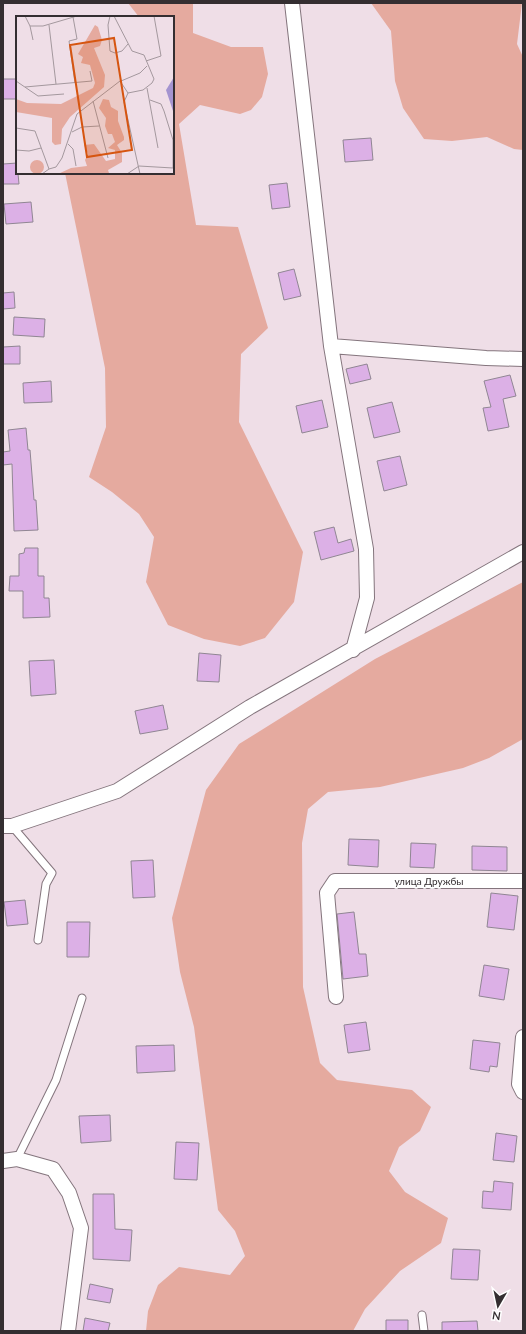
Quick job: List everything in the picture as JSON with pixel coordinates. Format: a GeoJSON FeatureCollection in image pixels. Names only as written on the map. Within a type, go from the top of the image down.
{"type":"FeatureCollection","features":[{"type":"Feature","properties":{"kind":"street"},"geometry":{"type":"LineString","coordinates":[[292,3],[331,346],[366,549],[367,598],[353,650]]}},
{"type":"Feature","properties":{"kind":"street"},"geometry":{"type":"LineString","coordinates":[[331,346],[486,358],[523,358]]}},
{"type":"Feature","properties":{"kind":"street"},"geometry":{"type":"LineString","coordinates":[[7,826],[117,791],[250,707],[353,650],[523,552]]}},
{"type":"Feature","properties":{"kind":"street","name":"улица Дружбы"},"geometry":{"type":"LineString","coordinates":[[336,997],[327,893],[335,881],[523,881]]}},
{"type":"Feature","properties":{"kind":"street"},"geometry":{"type":"LineString","coordinates":[[523,1037],[519,1084],[523,1092]]}},
{"type":"Feature","properties":{"kind":"street"},"geometry":{"type":"LineString","coordinates":[[3,1161],[18,1159],[53,1169],[69,1193],[81,1228],[68,1331]]}},
{"type":"Feature","properties":{"kind":"lane"},"geometry":{"type":"LineString","coordinates":[[7,826],[52,873],[46,884],[38,940]]}},
{"type":"Feature","properties":{"kind":"lane"},"geometry":{"type":"LineString","coordinates":[[18,1159],[56,1080],[82,998]]}},
{"type":"Feature","properties":{"kind":"lane"},"geometry":{"type":"LineString","coordinates":[[422,1315],[424,1331]]}},
{"type":"Feature","properties":{"kind":"shaded area"},"geometry":{"type":"Polygon","coordinates":[[[128,3],[193,3],[193,33],[231,47],[263,47],[268,74],[262,97],[251,110],[240,114],[200,105],[179,124],[196,225],[238,227],[268,328],[241,354],[239,422],[303,552],[294,602],[265,638],[240,646],[204,639],[168,625],[146,582],[154,537],[139,514],[112,492],[89,477],[106,427],[105,368],[65,174],[174,174],[174,16],[138,16],[128,3]]]}},
{"type":"Feature","properties":{"kind":"shaded area"},"geometry":{"type":"Polygon","coordinates":[[[371,3],[522,3],[517,44],[523,57],[523,150],[514,149],[487,137],[452,141],[424,139],[403,108],[395,81],[391,31],[371,3]]]}},
{"type":"Feature","properties":{"kind":"shaded area"},"geometry":{"type":"Polygon","coordinates":[[[523,582],[523,739],[489,758],[463,768],[380,787],[328,792],[308,809],[302,843],[303,987],[320,1063],[337,1080],[412,1090],[431,1107],[420,1131],[399,1147],[389,1171],[405,1192],[448,1218],[441,1243],[400,1271],[365,1309],[353,1331],[146,1331],[148,1311],[158,1285],[179,1267],[230,1275],[245,1256],[235,1231],[218,1210],[194,1027],[180,972],[172,918],[206,790],[239,744],[375,659],[523,582]]]}},
{"type":"Feature","properties":{"kind":"building"},"geometry":{"type":"Polygon","coordinates":[[[3,79],[16,79],[16,99],[3,99],[3,79]]]}},
{"type":"Feature","properties":{"kind":"building"},"geometry":{"type":"Polygon","coordinates":[[[371,138],[373,160],[345,162],[343,140],[371,138]]]}},
{"type":"Feature","properties":{"kind":"building"},"geometry":{"type":"Polygon","coordinates":[[[16,163],[16,174],[18,174],[19,184],[3,184],[3,164],[16,163]]]}},
{"type":"Feature","properties":{"kind":"building"},"geometry":{"type":"Polygon","coordinates":[[[287,183],[290,207],[272,209],[269,185],[287,183]]]}},
{"type":"Feature","properties":{"kind":"building"},"geometry":{"type":"Polygon","coordinates":[[[31,202],[33,222],[6,224],[4,204],[31,202]]]}},
{"type":"Feature","properties":{"kind":"building"},"geometry":{"type":"Polygon","coordinates":[[[294,269],[301,296],[284,300],[278,273],[294,269]]]}},
{"type":"Feature","properties":{"kind":"building"},"geometry":{"type":"Polygon","coordinates":[[[14,292],[15,308],[3,309],[3,293],[14,292]]]}},
{"type":"Feature","properties":{"kind":"building"},"geometry":{"type":"Polygon","coordinates":[[[14,317],[45,319],[44,337],[13,335],[14,317]]]}},
{"type":"Feature","properties":{"kind":"building"},"geometry":{"type":"Polygon","coordinates":[[[20,346],[20,364],[3,364],[3,347],[20,346]]]}},
{"type":"Feature","properties":{"kind":"building"},"geometry":{"type":"Polygon","coordinates":[[[367,364],[371,379],[350,384],[346,369],[367,364]]]}},
{"type":"Feature","properties":{"kind":"building"},"geometry":{"type":"Polygon","coordinates":[[[510,375],[516,396],[503,399],[509,427],[488,431],[483,408],[491,407],[484,381],[510,375]]]}},
{"type":"Feature","properties":{"kind":"building"},"geometry":{"type":"Polygon","coordinates":[[[51,381],[52,402],[24,403],[23,383],[51,381]]]}},
{"type":"Feature","properties":{"kind":"building"},"geometry":{"type":"Polygon","coordinates":[[[322,400],[328,427],[302,433],[296,406],[322,400]]]}},
{"type":"Feature","properties":{"kind":"building"},"geometry":{"type":"Polygon","coordinates":[[[392,402],[400,432],[374,438],[367,408],[392,402]]]}},
{"type":"Feature","properties":{"kind":"building"},"geometry":{"type":"Polygon","coordinates":[[[26,428],[28,450],[30,450],[34,500],[36,500],[38,530],[14,531],[12,464],[3,465],[3,452],[10,451],[8,430],[26,428]]]}},
{"type":"Feature","properties":{"kind":"building"},"geometry":{"type":"Polygon","coordinates":[[[400,456],[407,485],[384,491],[377,461],[400,456]]]}},
{"type":"Feature","properties":{"kind":"building"},"geometry":{"type":"Polygon","coordinates":[[[334,527],[338,543],[351,539],[354,551],[321,560],[314,532],[334,527]]]}},
{"type":"Feature","properties":{"kind":"building"},"geometry":{"type":"Polygon","coordinates":[[[25,548],[38,548],[38,576],[44,576],[44,598],[49,598],[50,617],[23,618],[23,591],[9,591],[10,576],[19,576],[19,554],[24,553],[25,548]]]}},
{"type":"Feature","properties":{"kind":"building"},"geometry":{"type":"Polygon","coordinates":[[[199,653],[221,655],[219,682],[197,681],[199,653]]]}},
{"type":"Feature","properties":{"kind":"building"},"geometry":{"type":"Polygon","coordinates":[[[54,660],[56,694],[31,696],[29,661],[54,660]]]}},
{"type":"Feature","properties":{"kind":"building"},"geometry":{"type":"Polygon","coordinates":[[[163,705],[168,729],[140,734],[135,711],[163,705]]]}},
{"type":"Feature","properties":{"kind":"building"},"geometry":{"type":"Polygon","coordinates":[[[349,839],[379,840],[378,867],[348,865],[349,839]]]}},
{"type":"Feature","properties":{"kind":"building"},"geometry":{"type":"Polygon","coordinates":[[[411,843],[436,844],[434,868],[410,867],[411,843]]]}},
{"type":"Feature","properties":{"kind":"building"},"geometry":{"type":"Polygon","coordinates":[[[472,846],[507,847],[507,871],[472,870],[472,846]]]}},
{"type":"Feature","properties":{"kind":"building"},"geometry":{"type":"Polygon","coordinates":[[[153,860],[155,897],[133,898],[131,861],[153,860]]]}},
{"type":"Feature","properties":{"kind":"building"},"geometry":{"type":"Polygon","coordinates":[[[491,893],[518,896],[514,930],[487,927],[491,893]]]}},
{"type":"Feature","properties":{"kind":"building"},"geometry":{"type":"Polygon","coordinates":[[[25,900],[28,924],[7,926],[4,902],[25,900]]]}},
{"type":"Feature","properties":{"kind":"building"},"geometry":{"type":"Polygon","coordinates":[[[354,912],[359,954],[366,954],[368,976],[343,979],[337,914],[354,912]]]}},
{"type":"Feature","properties":{"kind":"building"},"geometry":{"type":"Polygon","coordinates":[[[67,922],[90,922],[89,957],[67,957],[67,922]]]}},
{"type":"Feature","properties":{"kind":"building"},"geometry":{"type":"Polygon","coordinates":[[[484,965],[509,969],[504,1000],[479,996],[484,965]]]}},
{"type":"Feature","properties":{"kind":"building"},"geometry":{"type":"Polygon","coordinates":[[[366,1022],[370,1050],[348,1053],[344,1025],[366,1022]]]}},
{"type":"Feature","properties":{"kind":"building"},"geometry":{"type":"Polygon","coordinates":[[[473,1040],[500,1043],[497,1067],[490,1066],[489,1072],[470,1069],[473,1040]]]}},
{"type":"Feature","properties":{"kind":"building"},"geometry":{"type":"Polygon","coordinates":[[[174,1045],[175,1071],[137,1073],[136,1046],[174,1045]]]}},
{"type":"Feature","properties":{"kind":"building"},"geometry":{"type":"Polygon","coordinates":[[[110,1115],[111,1141],[81,1143],[79,1116],[110,1115]]]}},
{"type":"Feature","properties":{"kind":"building"},"geometry":{"type":"Polygon","coordinates":[[[496,1133],[517,1136],[514,1162],[493,1160],[496,1133]]]}},
{"type":"Feature","properties":{"kind":"building"},"geometry":{"type":"Polygon","coordinates":[[[176,1142],[199,1143],[197,1180],[174,1179],[176,1142]]]}},
{"type":"Feature","properties":{"kind":"building"},"geometry":{"type":"Polygon","coordinates":[[[494,1181],[513,1183],[511,1210],[482,1208],[483,1191],[493,1192],[494,1181]]]}},
{"type":"Feature","properties":{"kind":"building"},"geometry":{"type":"Polygon","coordinates":[[[93,1194],[114,1194],[115,1229],[132,1230],[130,1261],[93,1259],[93,1194]]]}},
{"type":"Feature","properties":{"kind":"building"},"geometry":{"type":"Polygon","coordinates":[[[453,1249],[480,1250],[478,1280],[451,1279],[453,1249]]]}},
{"type":"Feature","properties":{"kind":"building"},"geometry":{"type":"Polygon","coordinates":[[[90,1284],[113,1289],[110,1303],[87,1299],[90,1284]]]}},
{"type":"Feature","properties":{"kind":"building"},"geometry":{"type":"Polygon","coordinates":[[[85,1318],[110,1323],[108,1331],[83,1331],[85,1318]]]}},
{"type":"Feature","properties":{"kind":"building"},"geometry":{"type":"Polygon","coordinates":[[[386,1320],[408,1320],[408,1331],[386,1331],[386,1320]]]}},
{"type":"Feature","properties":{"kind":"building"},"geometry":{"type":"Polygon","coordinates":[[[477,1321],[478,1331],[442,1331],[442,1322],[477,1321]]]}}]}
